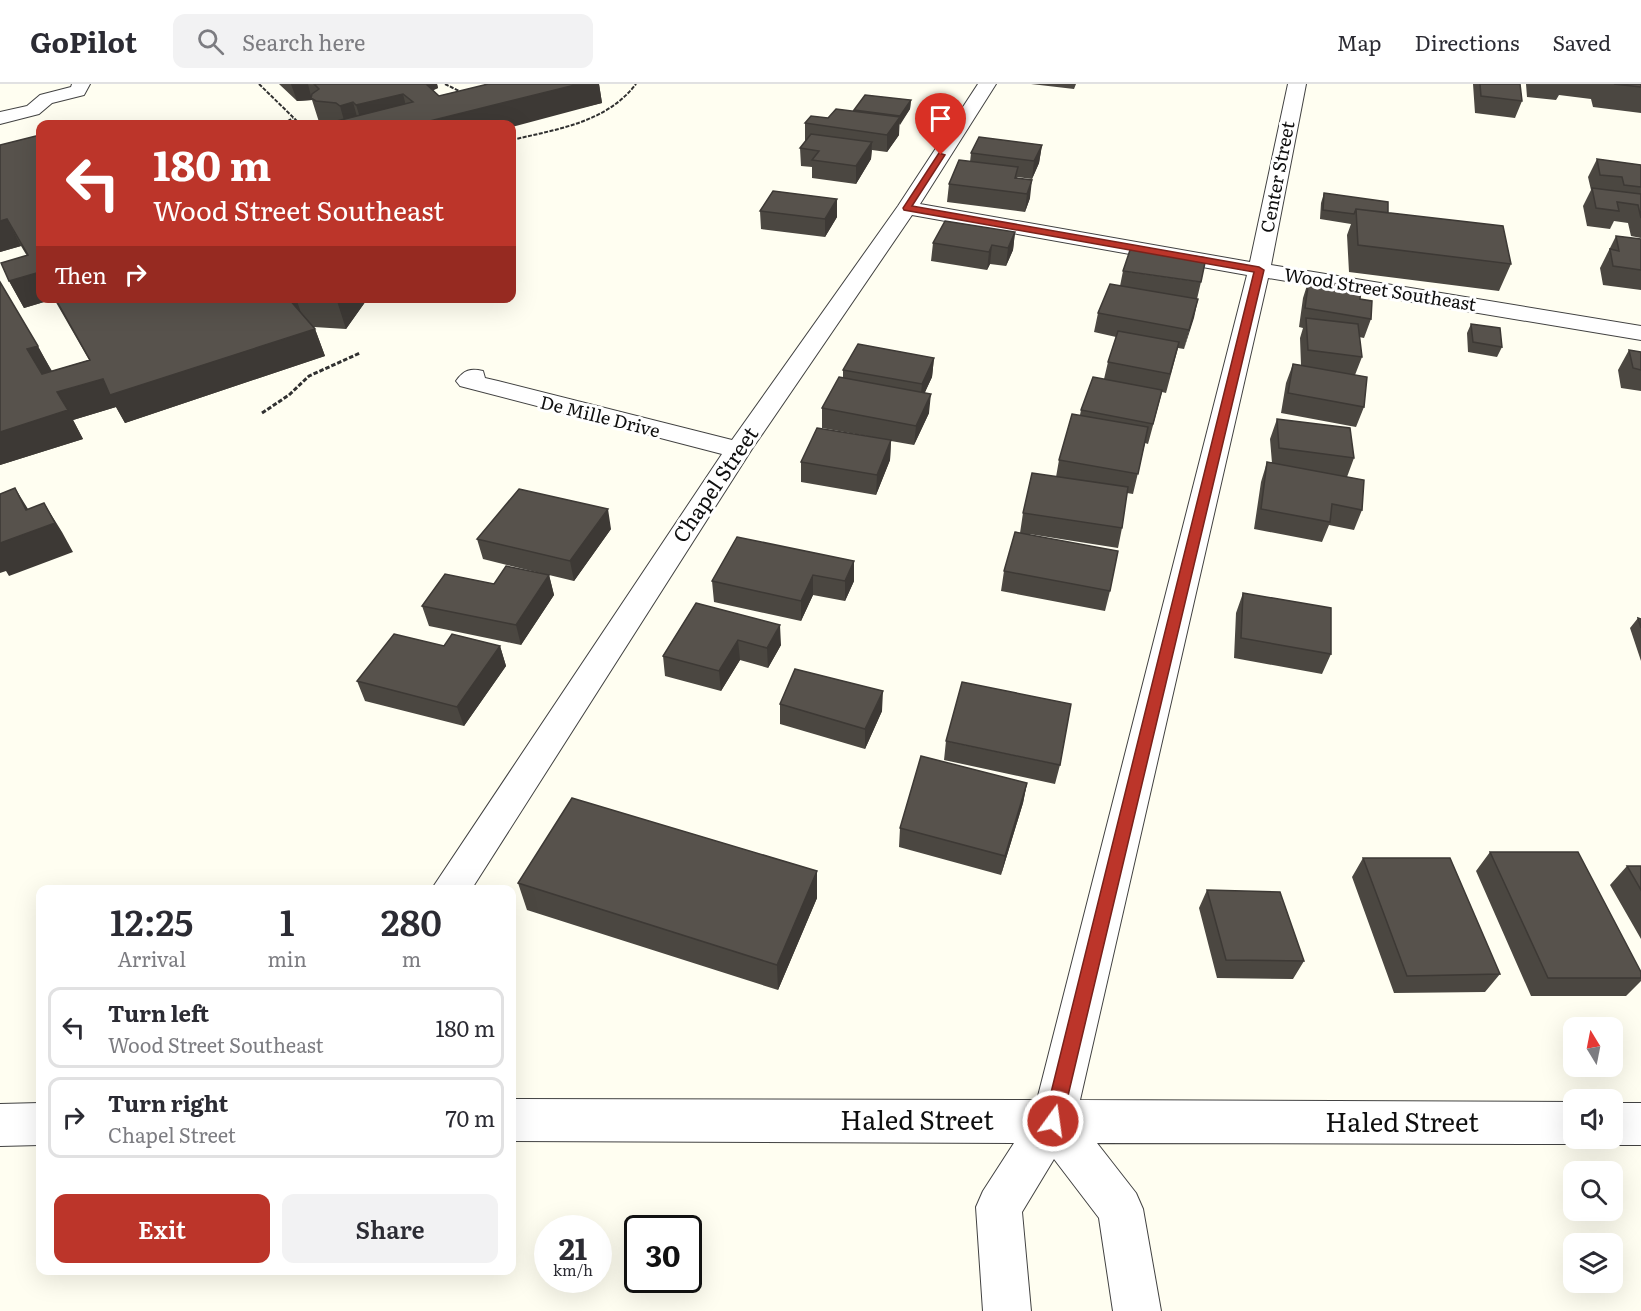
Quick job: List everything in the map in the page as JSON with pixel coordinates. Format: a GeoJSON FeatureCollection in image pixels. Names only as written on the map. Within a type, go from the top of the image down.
{"type":"FeatureCollection","features":[{"type":"Feature","properties":{"kind":"street"},"geometry":{"type":"LineString","coordinates":[[0,118],[33,110],[46,99],[78,91],[81,84]]}},
{"type":"Feature","properties":{"kind":"street","name":"Chapel Street"},"geometry":{"type":"LineString","coordinates":[[453,885],[739,449],[907,208],[987,84]]}},
{"type":"Feature","properties":{"kind":"street","name":"Center Street"},"geometry":{"type":"LineString","coordinates":[[1007,1311],[999,1207],[1053,1121],[1259,270],[1297,84]]}},
{"type":"Feature","properties":{"kind":"street","name":"Wood Street Southeast"},"geometry":{"type":"LineString","coordinates":[[907,208],[1259,270],[1641,333]]}},
{"type":"Feature","properties":{"kind":"street","name":"De Mille Drive"},"geometry":{"type":"LineString","coordinates":[[474,376],[469,381],[529,399],[632,423],[698,442],[739,449]]}},
{"type":"Feature","properties":{"kind":"street","name":"Haled Street"},"geometry":{"type":"LineString","coordinates":[[516,1120],[1563,1124]]}},
{"type":"Feature","properties":{"kind":"street"},"geometry":{"type":"LineString","coordinates":[[1053,1121],[1120,1209],[1137,1311]]}},
{"type":"Feature","properties":{"kind":"street"},"geometry":{"type":"LineString","coordinates":[[0,1125],[36,1124]]}},
{"type":"Feature","properties":{"kind":"street"},"geometry":{"type":"LineString","coordinates":[[1623,1124],[1641,1124]]}},
{"type":"Feature","properties":{"kind":"path"},"geometry":{"type":"LineString","coordinates":[[259,84],[295,120]]}},
{"type":"Feature","properties":{"kind":"path"},"geometry":{"type":"LineString","coordinates":[[445,84],[467,96]]}},
{"type":"Feature","properties":{"kind":"path"},"geometry":{"type":"LineString","coordinates":[[516,139],[575,123],[608,111],[624,101],[636,84]]}},
{"type":"Feature","properties":{"kind":"path"},"geometry":{"type":"LineString","coordinates":[[262,413],[289,395],[309,376],[360,353]]}},
{"type":"Feature","properties":{"kind":"building"},"geometry":{"type":"Polygon","coordinates":[[[314,84],[426,84],[439,96],[488,84],[579,84],[434,120],[341,120],[413,102],[403,94],[356,105],[353,102],[340,106],[336,103],[316,101],[311,98],[312,94],[319,89],[314,84]]]}},
{"type":"Feature","properties":{"kind":"building"},"geometry":{"type":"Polygon","coordinates":[[[1480,84],[1520,84],[1522,101],[1481,96],[1480,84]]]}},
{"type":"Feature","properties":{"kind":"building"},"geometry":{"type":"Polygon","coordinates":[[[1614,84],[1641,84],[1641,87],[1614,84]]]}},
{"type":"Feature","properties":{"kind":"building"},"geometry":{"type":"Polygon","coordinates":[[[865,95],[911,100],[900,116],[854,110],[865,95]]]}},
{"type":"Feature","properties":{"kind":"building"},"geometry":{"type":"Polygon","coordinates":[[[836,109],[900,117],[887,135],[805,123],[811,116],[828,118],[836,109]]]}},
{"type":"Feature","properties":{"kind":"building"},"geometry":{"type":"Polygon","coordinates":[[[811,134],[872,142],[856,166],[812,160],[819,151],[800,148],[811,134]]]}},
{"type":"Feature","properties":{"kind":"building"},"geometry":{"type":"Polygon","coordinates":[[[36,136],[36,273],[9,281],[1,263],[28,255],[7,219],[0,221],[0,145],[36,136]]]}},
{"type":"Feature","properties":{"kind":"building"},"geometry":{"type":"Polygon","coordinates":[[[979,137],[1042,145],[1034,161],[971,153],[979,137]]]}},
{"type":"Feature","properties":{"kind":"building"},"geometry":{"type":"Polygon","coordinates":[[[1597,159],[1641,165],[1641,187],[1624,185],[1622,177],[1600,175],[1597,159]]]}},
{"type":"Feature","properties":{"kind":"building"},"geometry":{"type":"Polygon","coordinates":[[[959,160],[1018,167],[1015,178],[1032,180],[1027,194],[949,184],[959,160]]]}},
{"type":"Feature","properties":{"kind":"building"},"geometry":{"type":"Polygon","coordinates":[[[1592,188],[1641,194],[1641,218],[1638,205],[1617,202],[1619,211],[1596,208],[1592,188]]]}},
{"type":"Feature","properties":{"kind":"building"},"geometry":{"type":"Polygon","coordinates":[[[773,191],[837,199],[825,219],[760,211],[773,191]]]}},
{"type":"Feature","properties":{"kind":"building"},"geometry":{"type":"Polygon","coordinates":[[[1324,193],[1388,202],[1388,213],[1356,209],[1354,214],[1323,210],[1324,193]]]}},
{"type":"Feature","properties":{"kind":"building"},"geometry":{"type":"Polygon","coordinates":[[[1356,209],[1503,226],[1511,264],[1358,245],[1356,209]]]}},
{"type":"Feature","properties":{"kind":"building"},"geometry":{"type":"Polygon","coordinates":[[[945,221],[1015,232],[1008,248],[992,245],[989,252],[933,243],[945,221]]]}},
{"type":"Feature","properties":{"kind":"building"},"geometry":{"type":"Polygon","coordinates":[[[1616,236],[1641,239],[1641,270],[1613,266],[1610,249],[1619,251],[1616,236]]]}},
{"type":"Feature","properties":{"kind":"building"},"geometry":{"type":"Polygon","coordinates":[[[1131,247],[1206,258],[1201,282],[1123,271],[1131,247]]]}},
{"type":"Feature","properties":{"kind":"building"},"geometry":{"type":"Polygon","coordinates":[[[1309,279],[1361,288],[1360,299],[1372,301],[1371,319],[1305,308],[1309,279]]]}},
{"type":"Feature","properties":{"kind":"building"},"geometry":{"type":"Polygon","coordinates":[[[0,282],[38,346],[27,349],[42,374],[90,360],[58,303],[292,303],[315,329],[110,395],[103,379],[57,392],[68,410],[0,432],[0,282]]]}},
{"type":"Feature","properties":{"kind":"building"},"geometry":{"type":"Polygon","coordinates":[[[1110,284],[1198,299],[1189,330],[1098,313],[1110,284]]]}},
{"type":"Feature","properties":{"kind":"building"},"geometry":{"type":"Polygon","coordinates":[[[1306,318],[1358,324],[1362,357],[1308,350],[1306,318]]]}},
{"type":"Feature","properties":{"kind":"building"},"geometry":{"type":"Polygon","coordinates":[[[1471,324],[1500,328],[1502,347],[1473,342],[1471,324]]]}},
{"type":"Feature","properties":{"kind":"building"},"geometry":{"type":"Polygon","coordinates":[[[1118,331],[1179,342],[1170,374],[1108,362],[1118,331]]]}},
{"type":"Feature","properties":{"kind":"building"},"geometry":{"type":"Polygon","coordinates":[[[858,344],[934,358],[922,384],[843,370],[858,344]]]}},
{"type":"Feature","properties":{"kind":"building"},"geometry":{"type":"Polygon","coordinates":[[[1629,350],[1641,352],[1641,370],[1633,368],[1629,350]]]}},
{"type":"Feature","properties":{"kind":"building"},"geometry":{"type":"Polygon","coordinates":[[[1293,364],[1367,377],[1364,407],[1288,393],[1293,364]]]}},
{"type":"Feature","properties":{"kind":"building"},"geometry":{"type":"Polygon","coordinates":[[[839,377],[931,394],[916,426],[822,408],[839,377]]]}},
{"type":"Feature","properties":{"kind":"building"},"geometry":{"type":"Polygon","coordinates":[[[1093,377],[1162,390],[1153,424],[1081,410],[1093,377]]]}},
{"type":"Feature","properties":{"kind":"building"},"geometry":{"type":"Polygon","coordinates":[[[1072,414],[1148,427],[1138,474],[1059,460],[1072,414]]]}},
{"type":"Feature","properties":{"kind":"building"},"geometry":{"type":"Polygon","coordinates":[[[1277,419],[1350,428],[1354,458],[1279,448],[1277,419]]]}},
{"type":"Feature","properties":{"kind":"building"},"geometry":{"type":"Polygon","coordinates":[[[817,428],[891,440],[877,475],[801,462],[817,428]]]}},
{"type":"Feature","properties":{"kind":"building"},"geometry":{"type":"Polygon","coordinates":[[[1267,462],[1364,480],[1362,510],[1332,504],[1330,522],[1261,509],[1267,462]]]}},
{"type":"Feature","properties":{"kind":"building"},"geometry":{"type":"Polygon","coordinates":[[[1032,473],[1128,487],[1122,528],[1023,513],[1032,473]]]}},
{"type":"Feature","properties":{"kind":"building"},"geometry":{"type":"Polygon","coordinates":[[[15,488],[26,510],[44,503],[55,523],[0,543],[0,494],[15,488]]]}},
{"type":"Feature","properties":{"kind":"building"},"geometry":{"type":"Polygon","coordinates":[[[519,489],[608,509],[570,561],[477,539],[519,489]]]}},
{"type":"Feature","properties":{"kind":"building"},"geometry":{"type":"Polygon","coordinates":[[[1015,532],[1118,551],[1110,591],[1004,571],[1015,532]]]}},
{"type":"Feature","properties":{"kind":"building"},"geometry":{"type":"Polygon","coordinates":[[[737,537],[854,561],[845,581],[813,575],[801,601],[712,581],[737,537]]]}},
{"type":"Feature","properties":{"kind":"building"},"geometry":{"type":"Polygon","coordinates":[[[506,566],[549,575],[516,625],[422,606],[445,574],[494,584],[506,566]]]}},
{"type":"Feature","properties":{"kind":"building"},"geometry":{"type":"Polygon","coordinates":[[[1243,593],[1331,608],[1331,654],[1241,638],[1243,593]]]}},
{"type":"Feature","properties":{"kind":"building"},"geometry":{"type":"Polygon","coordinates":[[[696,603],[780,625],[767,648],[738,640],[719,671],[663,656],[696,603]]]}},
{"type":"Feature","properties":{"kind":"building"},"geometry":{"type":"Polygon","coordinates":[[[394,634],[444,646],[452,634],[500,646],[457,707],[357,681],[394,634]]]}},
{"type":"Feature","properties":{"kind":"building"},"geometry":{"type":"Polygon","coordinates":[[[795,669],[883,691],[865,729],[780,704],[795,669]]]}},
{"type":"Feature","properties":{"kind":"building"},"geometry":{"type":"Polygon","coordinates":[[[962,682],[1071,704],[1060,765],[946,741],[962,682]]]}},
{"type":"Feature","properties":{"kind":"building"},"geometry":{"type":"Polygon","coordinates":[[[921,756],[1027,783],[1005,856],[900,828],[921,756]]]}},
{"type":"Feature","properties":{"kind":"building"},"geometry":{"type":"Polygon","coordinates":[[[572,798],[817,871],[777,965],[518,883],[572,798]]]}},
{"type":"Feature","properties":{"kind":"building"},"geometry":{"type":"Polygon","coordinates":[[[1490,852],[1578,852],[1641,972],[1641,978],[1548,978],[1490,852]]]}},
{"type":"Feature","properties":{"kind":"building"},"geometry":{"type":"Polygon","coordinates":[[[1363,858],[1450,858],[1500,974],[1407,976],[1363,858]]]}},
{"type":"Feature","properties":{"kind":"building"},"geometry":{"type":"Polygon","coordinates":[[[1627,866],[1641,866],[1641,890],[1627,866]]]}},
{"type":"Feature","properties":{"kind":"building"},"geometry":{"type":"Polygon","coordinates":[[[1207,890],[1280,892],[1304,961],[1226,960],[1207,890]]]}},
{"type":"Feature","properties":{"kind":"route"},"geometry":{"type":"LineString","coordinates":[[941,155],[907,208],[1259,270],[1053,1121]]}}]}
